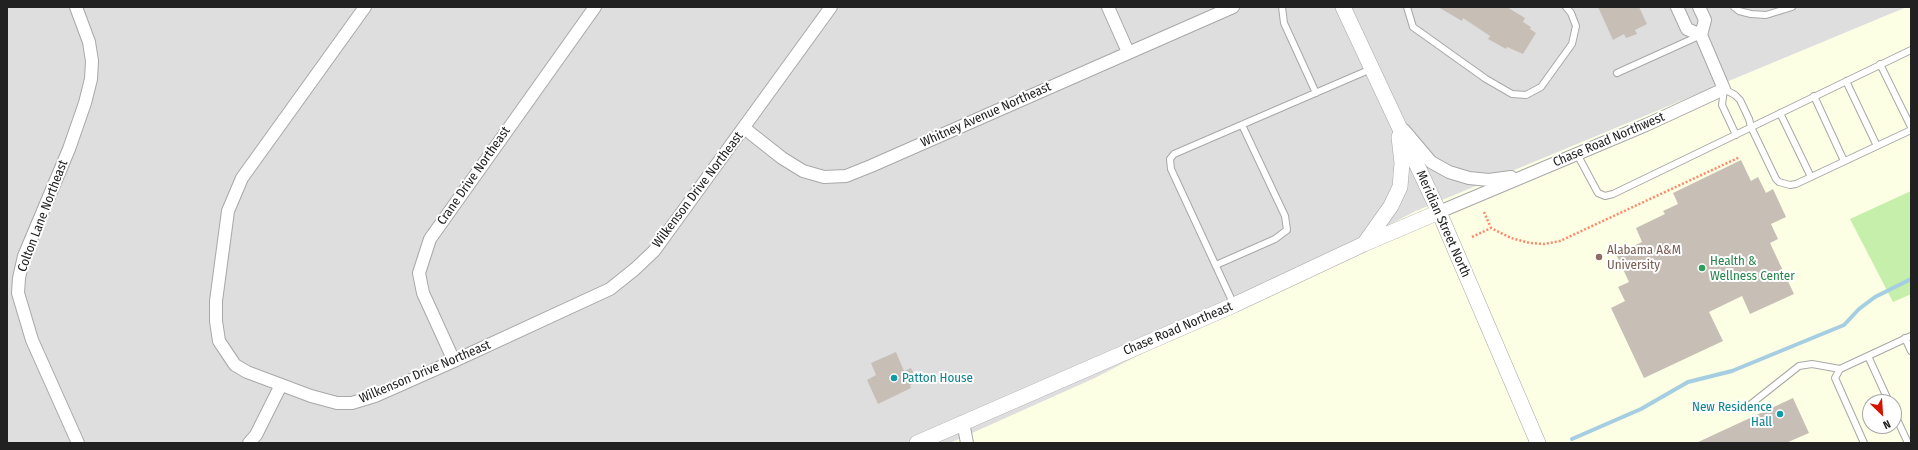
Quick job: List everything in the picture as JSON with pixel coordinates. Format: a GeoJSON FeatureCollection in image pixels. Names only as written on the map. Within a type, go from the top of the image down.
{"type":"FeatureCollection","features":[{"type":"Feature","properties":{"kind":"street","name":"Colton Lane Northeast"},"geometry":{"type":"LineString","coordinates":[[76,7],[90,42],[92,61],[91,79],[85,103],[69,149],[24,256],[19,278],[18,293],[32,340],[78,443]]}},
{"type":"Feature","properties":{"kind":"street","name":"Wilkenson Drive Northeast"},"geometry":{"type":"LineString","coordinates":[[365,7],[242,178],[228,211],[216,301],[216,321],[219,341],[235,365],[247,372],[281,385],[311,396],[337,403],[352,403],[375,396],[454,361],[610,289],[635,269],[654,251],[831,7]]}},
{"type":"Feature","properties":{"kind":"street","name":"Crane Drive Northeast"},"geometry":{"type":"LineString","coordinates":[[454,361],[423,293],[419,274],[430,238],[595,7]]}},
{"type":"Feature","properties":{"kind":"street"},"geometry":{"type":"LineString","coordinates":[[1108,7],[1128,52]]}},
{"type":"Feature","properties":{"kind":"street","name":"Whitney Avenue Northeast"},"geometry":{"type":"LineString","coordinates":[[744,128],[782,158],[803,171],[824,177],[846,176],[1233,7]]}},
{"type":"Feature","properties":{"kind":"street","name":"Meridian Street North"},"geometry":{"type":"LineString","coordinates":[[1343,7],[1373,68],[1439,212],[1538,443]]}},
{"type":"Feature","properties":{"kind":"street"},"geometry":{"type":"LineString","coordinates":[[1677,7],[1687,29],[1701,35]]}},
{"type":"Feature","properties":{"kind":"street"},"geometry":{"type":"LineString","coordinates":[[1699,7],[1705,20],[1701,35],[1724,89]]}},
{"type":"Feature","properties":{"kind":"street","name":"Chase Road Northwest"},"geometry":{"type":"LineString","coordinates":[[1439,212],[1646,125],[1724,89]]}},
{"type":"Feature","properties":{"kind":"street"},"geometry":{"type":"LineString","coordinates":[[1397,122],[1432,162],[1450,172],[1469,178],[1489,180],[1524,176]]}},
{"type":"Feature","properties":{"kind":"street"},"geometry":{"type":"LineString","coordinates":[[1364,244],[1392,206],[1400,187],[1402,163],[1397,122]]}},
{"type":"Feature","properties":{"kind":"street","name":"Chase Road Northeast"},"geometry":{"type":"LineString","coordinates":[[917,443],[1234,305],[1364,244],[1439,212]]}},
{"type":"Feature","properties":{"kind":"street"},"geometry":{"type":"LineString","coordinates":[[249,443],[256,436],[281,385]]}},
{"type":"Feature","properties":{"kind":"street"},"geometry":{"type":"LineString","coordinates":[[963,422],[967,443]]}},
{"type":"Feature","properties":{"kind":"lane"},"geometry":{"type":"LineString","coordinates":[[1282,7],[1284,23],[1316,93]]}},
{"type":"Feature","properties":{"kind":"lane"},"geometry":{"type":"LineString","coordinates":[[1407,7],[1413,27],[1486,79],[1512,94],[1526,95],[1541,87],[1572,44],[1576,26],[1572,13],[1566,7]]}},
{"type":"Feature","properties":{"kind":"lane"},"geometry":{"type":"LineString","coordinates":[[1734,7],[1739,11],[1751,14],[1766,15],[1792,7]]}},
{"type":"Feature","properties":{"kind":"lane"},"geometry":{"type":"LineString","coordinates":[[1617,73],[1701,35]]}},
{"type":"Feature","properties":{"kind":"lane"},"geometry":{"type":"LineString","coordinates":[[1577,154],[1593,187],[1598,194],[1605,196],[1623,190],[1846,80],[1911,50]]}},
{"type":"Feature","properties":{"kind":"lane"},"geometry":{"type":"LineString","coordinates":[[1736,135],[1722,105],[1724,89],[1735,95],[1740,100],[1751,127],[1776,179],[1779,182],[1790,185],[1811,177],[1877,146],[1911,128],[1880,64]]}},
{"type":"Feature","properties":{"kind":"lane"},"geometry":{"type":"LineString","coordinates":[[1234,305],[1171,169],[1170,159],[1174,154],[1373,68]]}},
{"type":"Feature","properties":{"kind":"lane"},"geometry":{"type":"LineString","coordinates":[[1846,80],[1877,146]]}},
{"type":"Feature","properties":{"kind":"lane"},"geometry":{"type":"LineString","coordinates":[[1814,96],[1844,161]]}},
{"type":"Feature","properties":{"kind":"lane"},"geometry":{"type":"LineString","coordinates":[[1780,113],[1811,177]]}},
{"type":"Feature","properties":{"kind":"lane"},"geometry":{"type":"LineString","coordinates":[[1216,265],[1276,239],[1287,230],[1285,216],[1242,125]]}},
{"type":"Feature","properties":{"kind":"lane"},"geometry":{"type":"LineString","coordinates":[[1751,404],[1799,366],[1812,364],[1840,369],[1908,337],[1911,351]]}},
{"type":"Feature","properties":{"kind":"lane"},"geometry":{"type":"LineString","coordinates":[[1868,356],[1885,394]]}},
{"type":"Feature","properties":{"kind":"lane"},"geometry":{"type":"LineString","coordinates":[[1840,369],[1835,378],[1864,443]]}},
{"type":"Feature","properties":{"kind":"lane"},"geometry":{"type":"LineString","coordinates":[[1902,430],[1908,443]]}},
{"type":"Feature","properties":{"kind":"path"},"geometry":{"type":"LineString","coordinates":[[1484,212],[1491,228],[1511,238],[1530,243],[1544,244],[1560,241],[1740,157]]}},
{"type":"Feature","properties":{"kind":"path"},"geometry":{"type":"LineString","coordinates":[[1472,237],[1491,228]]}},
{"type":"Feature","properties":{"kind":"shaded area"},"geometry":{"type":"Polygon","coordinates":[[[7,7],[1907,7],[1416,211],[1095,378],[950,443],[7,443],[7,7]]]}},
{"type":"Feature","properties":{"kind":"shaded area","name":"Alabama A&M University"},"geometry":{"type":"Polygon","coordinates":[[[1907,7],[1911,7],[1911,191],[1851,220],[1894,301],[1911,294],[1911,443],[950,443],[1095,378],[1416,211],[1907,7]]]}},
{"type":"Feature","properties":{"kind":"green space"},"geometry":{"type":"Polygon","coordinates":[[[1911,191],[1911,294],[1893,302],[1850,219],[1911,191]]]}},
{"type":"Feature","properties":{"kind":"building"},"geometry":{"type":"Polygon","coordinates":[[[1438,7],[1507,7],[1525,18],[1523,22],[1531,27],[1530,29],[1536,33],[1523,54],[1507,47],[1506,49],[1488,39],[1490,36],[1463,18],[1462,21],[1438,7]]]}},
{"type":"Feature","properties":{"kind":"building"},"geometry":{"type":"Polygon","coordinates":[[[1598,7],[1639,7],[1647,24],[1635,30],[1637,34],[1626,38],[1624,34],[1613,40],[1598,7]]]}},
{"type":"Feature","properties":{"kind":"building","name":"Health & Wellness Center"},"geometry":{"type":"Polygon","coordinates":[[[1741,160],[1751,181],[1758,177],[1766,193],[1773,189],[1786,217],[1771,224],[1778,239],[1770,243],[1794,294],[1750,314],[1742,296],[1709,312],[1723,341],[1644,378],[1611,308],[1625,301],[1618,287],[1629,282],[1616,254],[1642,242],[1636,228],[1665,214],[1663,211],[1678,204],[1673,193],[1741,160]]]}},
{"type":"Feature","properties":{"kind":"building","name":"Patton House"},"geometry":{"type":"Polygon","coordinates":[[[896,352],[904,371],[911,368],[918,382],[910,385],[911,388],[878,404],[867,380],[876,375],[871,363],[896,352]]]}},
{"type":"Feature","properties":{"kind":"building","name":"New Residence Hall"},"geometry":{"type":"Polygon","coordinates":[[[1793,398],[1809,433],[1786,443],[1696,443],[1793,398]]]}},
{"type":"Feature","properties":{"kind":"waterway"},"geometry":{"type":"LineString","coordinates":[[1572,439],[1641,409],[1688,382],[1732,371],[1844,325],[1859,309],[1875,297],[1911,279]]}},
{"type":"Feature","properties":{"kind":"place","name":"Alabama A&M University"},"geometry":{"type":"Point","coordinates":[1599,257]}},
{"type":"Feature","properties":{"kind":"place","name":"Health & Wellness Center"},"geometry":{"type":"Point","coordinates":[1702,268]}},
{"type":"Feature","properties":{"kind":"place","name":"Patton House"},"geometry":{"type":"Point","coordinates":[894,378]}},
{"type":"Feature","properties":{"kind":"place","name":"New Residence Hall"},"geometry":{"type":"Point","coordinates":[1780,414]}}]}
